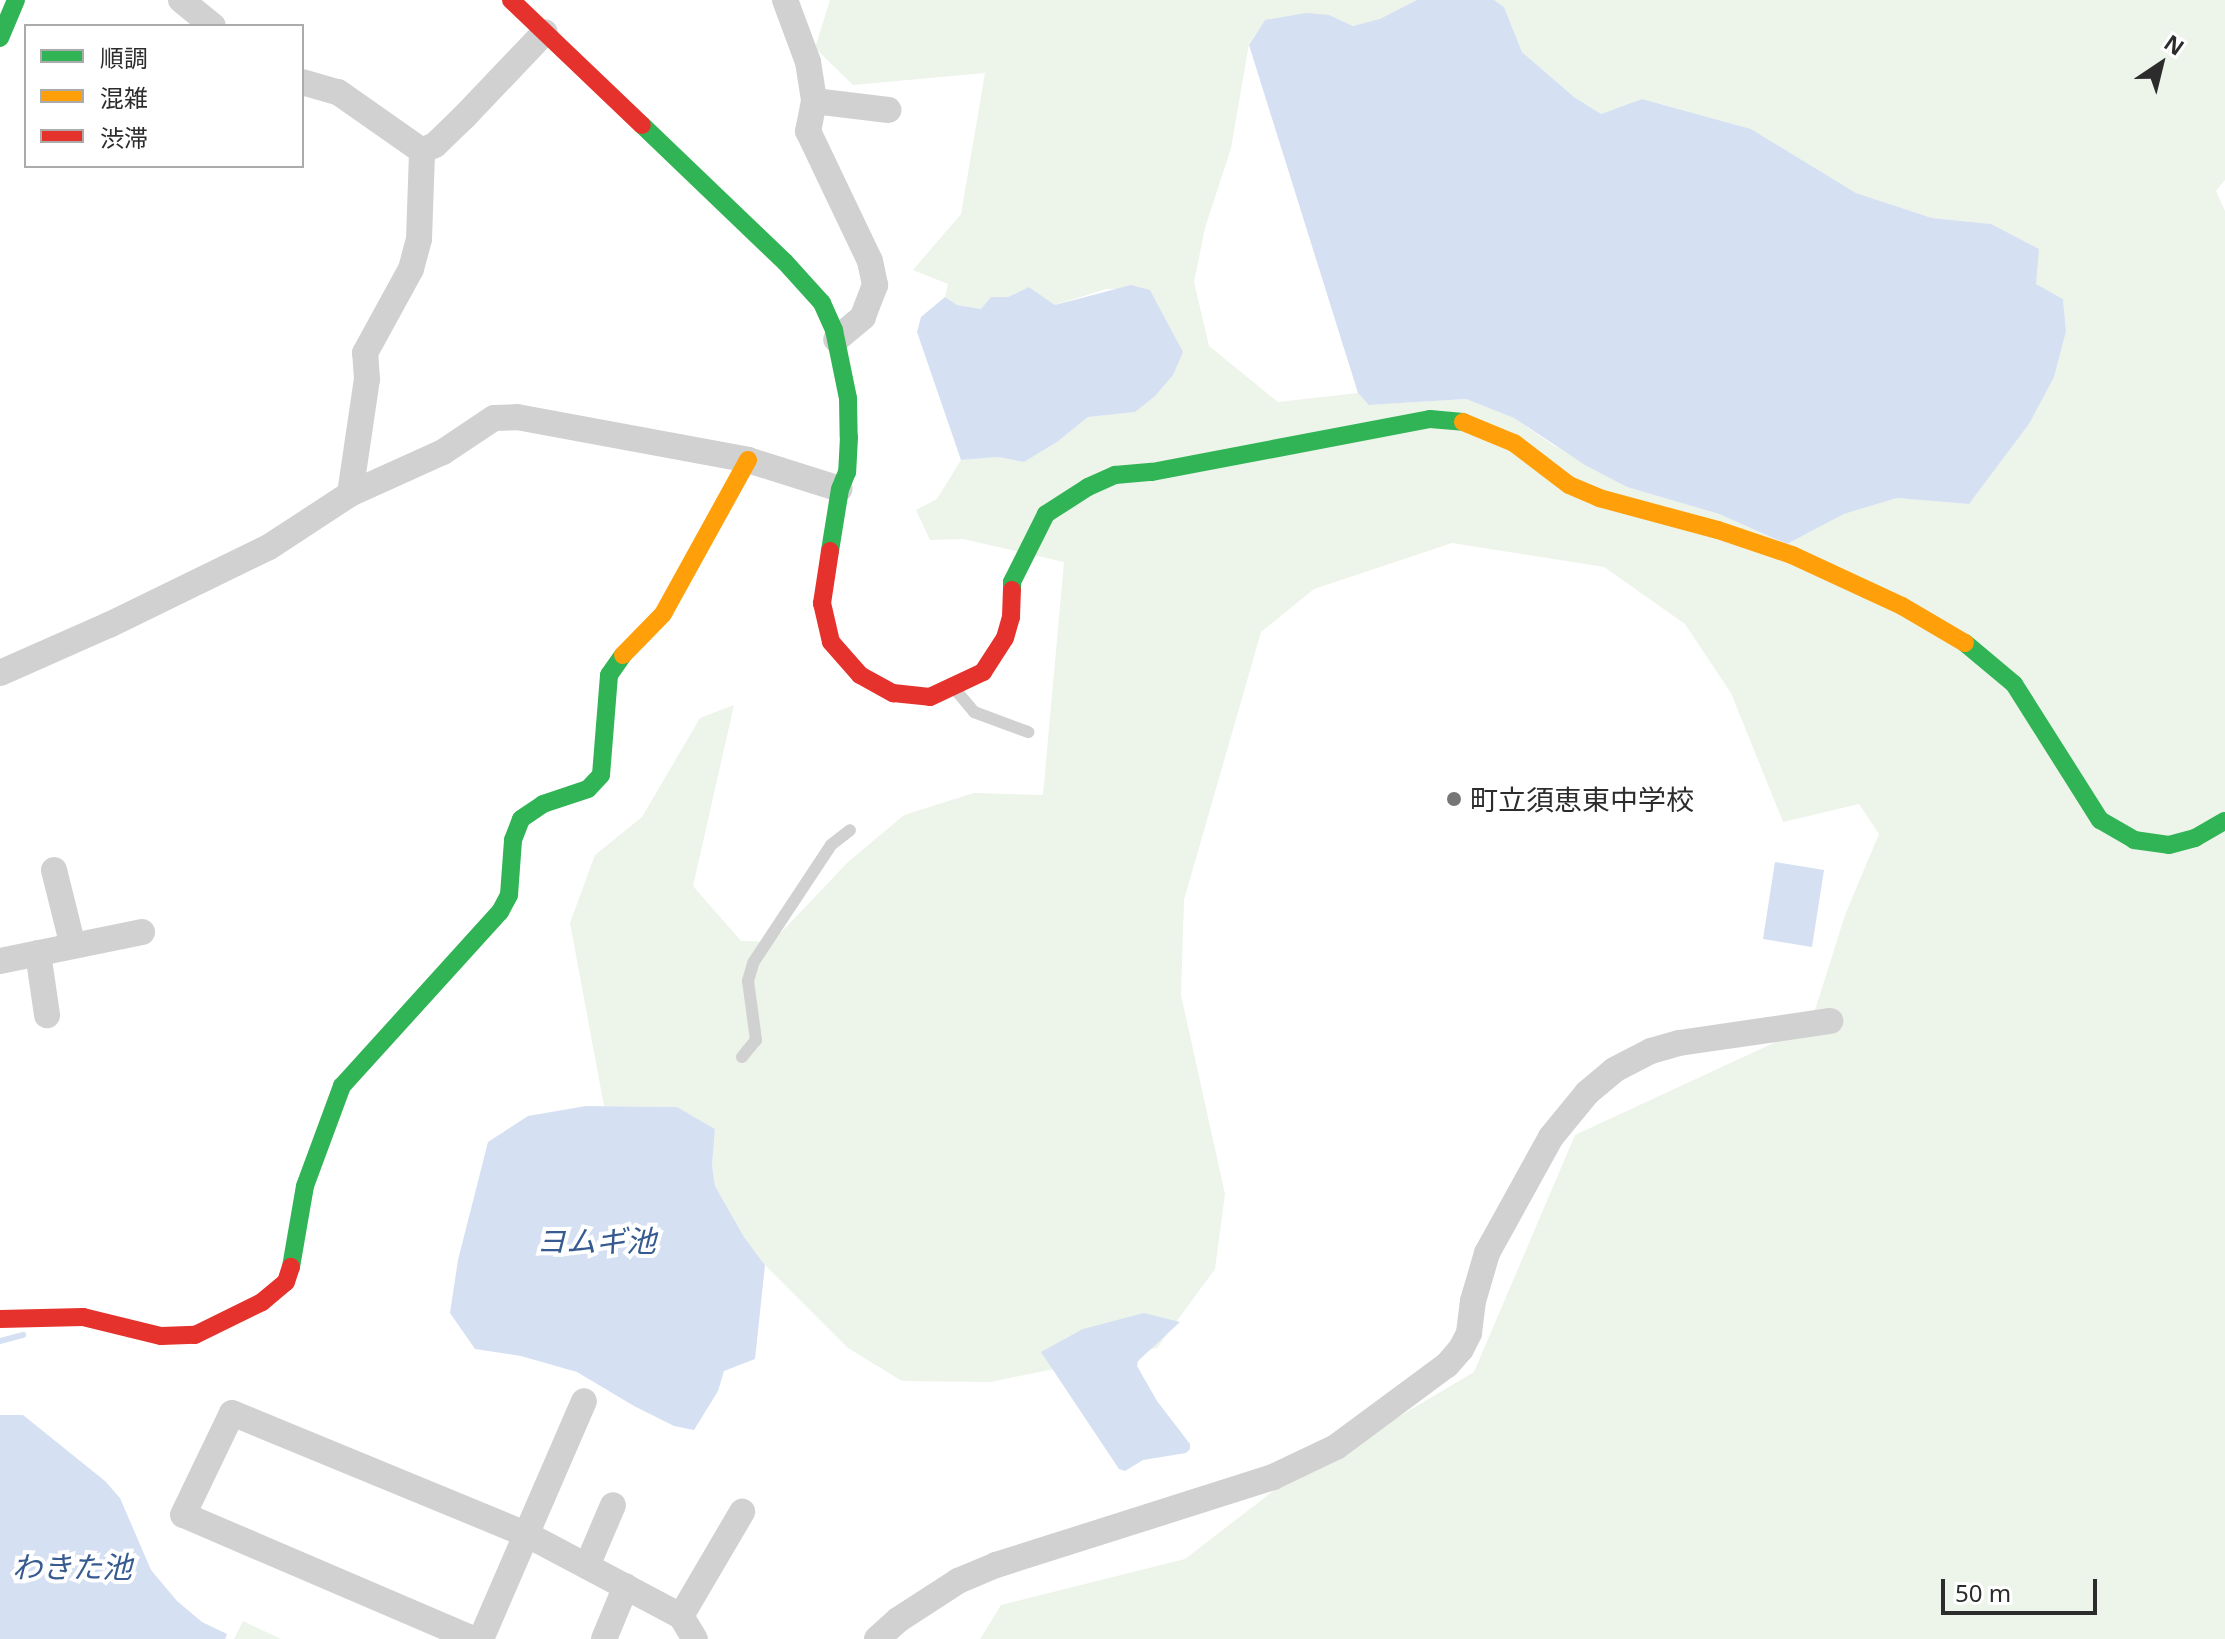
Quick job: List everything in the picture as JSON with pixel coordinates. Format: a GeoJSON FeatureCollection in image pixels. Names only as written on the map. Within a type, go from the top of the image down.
{"type":"FeatureCollection","features":[{"type":"Feature","properties":{"kind":"street"},"geometry":{"type":"LineString","coordinates":[[0,38],[16,0]]}},
{"type":"Feature","properties":{"kind":"street"},"geometry":{"type":"LineString","coordinates":[[181,0],[211,24]]}},
{"type":"Feature","properties":{"kind":"street"},"geometry":{"type":"LineString","coordinates":[[511,0],[785,262],[822,303],[836,340],[848,398],[848,464],[840,489],[822,603],[831,642],[860,675],[893,693],[930,697],[983,672],[996,655],[1011,617],[1012,582],[1020,558],[1046,514],[1088,487],[1115,475],[1152,472],[1416,421],[1462,421],[1514,443],[1569,485],[1599,498],[1718,530],[1792,555],[1956,635],[2014,684],[2100,820],[2134,840],[2169,845],[2195,838],[2225,821]]}},
{"type":"Feature","properties":{"kind":"street"},"geometry":{"type":"LineString","coordinates":[[785,0],[808,62],[814,101],[808,131],[870,261],[875,285],[863,317],[836,340]]}},
{"type":"Feature","properties":{"kind":"street"},"geometry":{"type":"LineString","coordinates":[[422,151],[435,145],[454,127],[545,32]]}},
{"type":"Feature","properties":{"kind":"street"},"geometry":{"type":"LineString","coordinates":[[304,83],[338,92],[422,151]]}},
{"type":"Feature","properties":{"kind":"street"},"geometry":{"type":"LineString","coordinates":[[814,101],[888,110]]}},
{"type":"Feature","properties":{"kind":"street"},"geometry":{"type":"LineString","coordinates":[[350,494],[367,379],[365,353],[411,269],[419,239],[422,151]]}},
{"type":"Feature","properties":{"kind":"street"},"geometry":{"type":"LineString","coordinates":[[0,673],[109,625],[269,547],[350,494],[443,452],[494,418],[517,417],[748,460],[840,489]]}},
{"type":"Feature","properties":{"kind":"street"},"geometry":{"type":"LineString","coordinates":[[0,1319],[83,1317],[139,1332],[195,1335],[262,1302],[281,1288],[294,1259],[305,1186],[342,1086],[500,912],[509,895],[513,840],[521,819],[543,804],[588,789],[601,775],[609,675],[616,662],[663,614],[680,588],[748,460]]}},
{"type":"Feature","properties":{"kind":"street"},"geometry":{"type":"LineString","coordinates":[[54,870],[73,946]]}},
{"type":"Feature","properties":{"kind":"street"},"geometry":{"type":"LineString","coordinates":[[0,961],[142,932]]}},
{"type":"Feature","properties":{"kind":"street"},"geometry":{"type":"LineString","coordinates":[[38,953],[47,1015]]}},
{"type":"Feature","properties":{"kind":"street"},"geometry":{"type":"LineString","coordinates":[[877,1639],[898,1620],[970,1575],[1273,1477],[1336,1447],[1447,1365],[1461,1349],[1469,1333],[1473,1301],[1487,1253],[1551,1137],[1596,1085],[1614,1070],[1651,1051],[1679,1043],[1830,1021]]}},
{"type":"Feature","properties":{"kind":"street"},"geometry":{"type":"LineString","coordinates":[[481,1639],[584,1401]]}},
{"type":"Feature","properties":{"kind":"street"},"geometry":{"type":"LineString","coordinates":[[473,1639],[183,1515],[232,1413],[526,1534],[626,1586],[686,1630],[742,1512]]}},
{"type":"Feature","properties":{"kind":"street"},"geometry":{"type":"LineString","coordinates":[[587,1566],[613,1505]]}},
{"type":"Feature","properties":{"kind":"street"},"geometry":{"type":"LineString","coordinates":[[604,1639],[626,1586]]}},
{"type":"Feature","properties":{"kind":"lane"},"geometry":{"type":"LineString","coordinates":[[954,688],[974,712],[1028,732]]}},
{"type":"Feature","properties":{"kind":"lane"},"geometry":{"type":"LineString","coordinates":[[742,1057],[756,1040],[748,981],[753,963],[831,845],[850,830]]}},
{"type":"Feature","properties":{"kind":"shaded area"},"geometry":{"type":"Polygon","coordinates":[[[830,0],[1417,0],[1380,20],[1353,26],[1329,15],[1265,20],[1249,44],[1231,148],[1205,228],[1194,282],[1209,346],[1278,402],[1358,393],[1370,405],[1466,399],[1514,418],[1553,445],[1627,487],[1719,514],[1787,544],[1844,514],[1897,498],[1969,504],[2029,424],[2066,331],[2063,299],[2036,284],[1991,224],[1932,218],[1856,193],[1751,129],[1642,99],[1601,114],[1574,97],[1522,52],[1504,7],[1494,0],[2225,0],[2225,180],[2216,191],[2225,211],[2225,1639],[980,1639],[1001,1605],[1185,1559],[1272,1492],[1474,1372],[1575,1135],[1810,1026],[1845,915],[1879,834],[1859,804],[1783,822],[1731,693],[1685,624],[1604,567],[1452,543],[1314,589],[1261,632],[1184,900],[1181,995],[1225,1194],[1215,1269],[1157,1348],[990,1382],[902,1381],[848,1348],[765,1265],[744,1237],[715,1186],[712,1165],[715,1129],[677,1107],[604,1106],[570,923],[595,855],[642,817],[700,718],[734,705],[693,886],[741,941],[772,942],[847,863],[904,815],[974,793],[1043,795],[1064,562],[963,539],[930,540],[916,510],[937,499],[961,460],[998,457],[1024,462],[1057,442],[1088,417],[1135,412],[1183,353],[1150,290],[1106,289],[1055,305],[1029,287],[1008,297],[991,297],[981,309],[957,305],[945,297],[948,284],[913,270],[961,214],[985,73],[853,85],[815,48],[830,0]]]}},
{"type":"Feature","properties":{"kind":"shaded area"},"geometry":{"type":"Polygon","coordinates":[[[243,1621],[281,1639],[234,1639],[243,1621]]]}},
{"type":"Feature","properties":{"kind":"water"},"geometry":{"type":"Polygon","coordinates":[[[1417,0],[1494,0],[1504,7],[1522,52],[1574,97],[1601,114],[1642,99],[1751,129],[1856,193],[1932,218],[1991,224],[2039,249],[2036,284],[2063,299],[2066,331],[2054,377],[2029,424],[1969,504],[1897,498],[1844,514],[1787,544],[1719,514],[1627,487],[1585,465],[1514,418],[1466,399],[1369,405],[1358,393],[1249,45],[1265,20],[1306,13],[1329,15],[1353,26],[1380,19],[1417,0]]]}},
{"type":"Feature","properties":{"kind":"water"},"geometry":{"type":"Polygon","coordinates":[[[1131,285],[1150,290],[1183,352],[1173,375],[1155,396],[1135,412],[1088,417],[1057,442],[1024,462],[998,457],[961,460],[917,332],[921,317],[945,297],[957,305],[981,309],[991,297],[1008,297],[1029,287],[1055,305],[1131,285]]]}},
{"type":"Feature","properties":{"kind":"water"},"geometry":{"type":"Polygon","coordinates":[[[1775,862],[1824,870],[1812,947],[1763,939],[1775,862]]]}},
{"type":"Feature","properties":{"kind":"water","name":"ヨムギ池"},"geometry":{"type":"Polygon","coordinates":[[[586,1106],[677,1107],[715,1129],[712,1165],[715,1186],[744,1237],[765,1265],[755,1359],[724,1371],[718,1391],[694,1430],[674,1426],[577,1372],[521,1356],[475,1349],[450,1313],[458,1260],[488,1142],[528,1116],[586,1106]]]}},
{"type":"Feature","properties":{"kind":"water"},"geometry":{"type":"Polygon","coordinates":[[[1144,1313],[1180,1322],[1138,1361],[1137,1366],[1157,1401],[1190,1444],[1190,1449],[1186,1453],[1143,1460],[1125,1471],[1119,1469],[1041,1352],[1083,1329],[1144,1313]]]}},
{"type":"Feature","properties":{"kind":"water","name":"わきた池"},"geometry":{"type":"Polygon","coordinates":[[[0,1415],[23,1415],[105,1481],[120,1498],[151,1570],[177,1601],[202,1622],[227,1634],[225,1639],[0,1639],[0,1415]]]}},
{"type":"Feature","properties":{"kind":"waterway"},"geometry":{"type":"LineString","coordinates":[[0,1341],[23,1335]]}},
{"type":"Feature","properties":{"kind":"traffic: fast"},"geometry":{"type":"LineString","coordinates":[[0,38],[16,0]]}},
{"type":"Feature","properties":{"kind":"traffic: fast"},"geometry":{"type":"LineString","coordinates":[[642,125],[785,262],[822,303],[834,330],[848,398],[849,437],[847,472],[840,489],[830,551]]}},
{"type":"Feature","properties":{"kind":"traffic: fast"},"geometry":{"type":"LineString","coordinates":[[1012,590],[1012,582],[1046,514],[1088,487],[1115,475],[1152,472],[1430,419],[1463,422]]}},
{"type":"Feature","properties":{"kind":"traffic: fast"},"geometry":{"type":"LineString","coordinates":[[1965,643],[2014,684],[2100,820],[2134,840],[2169,845],[2195,838],[2225,821]]}},
{"type":"Feature","properties":{"kind":"traffic: fast"},"geometry":{"type":"LineString","coordinates":[[291,1267],[305,1186],[342,1086],[500,912],[509,895],[513,840],[521,819],[543,804],[588,789],[601,775],[609,675],[623,655]]}},
{"type":"Feature","properties":{"kind":"traffic: slow"},"geometry":{"type":"LineString","coordinates":[[1463,422],[1514,443],[1569,485],[1599,498],[1718,530],[1792,555],[1902,606],[1965,643]]}},
{"type":"Feature","properties":{"kind":"traffic: slow"},"geometry":{"type":"LineString","coordinates":[[623,655],[663,614],[748,460]]}},
{"type":"Feature","properties":{"kind":"traffic: jam"},"geometry":{"type":"LineString","coordinates":[[511,0],[642,125]]}},
{"type":"Feature","properties":{"kind":"traffic: jam"},"geometry":{"type":"LineString","coordinates":[[830,551],[822,603],[831,642],[860,675],[893,693],[930,697],[983,672],[1005,638],[1011,617],[1012,590]]}},
{"type":"Feature","properties":{"kind":"traffic: jam"},"geometry":{"type":"LineString","coordinates":[[0,1319],[83,1317],[161,1336],[195,1335],[262,1302],[286,1282],[291,1267]]}},
{"type":"Feature","properties":{"kind":"place","name":"町立須恵東中学校"},"geometry":{"type":"Point","coordinates":[1454,799]}}]}
